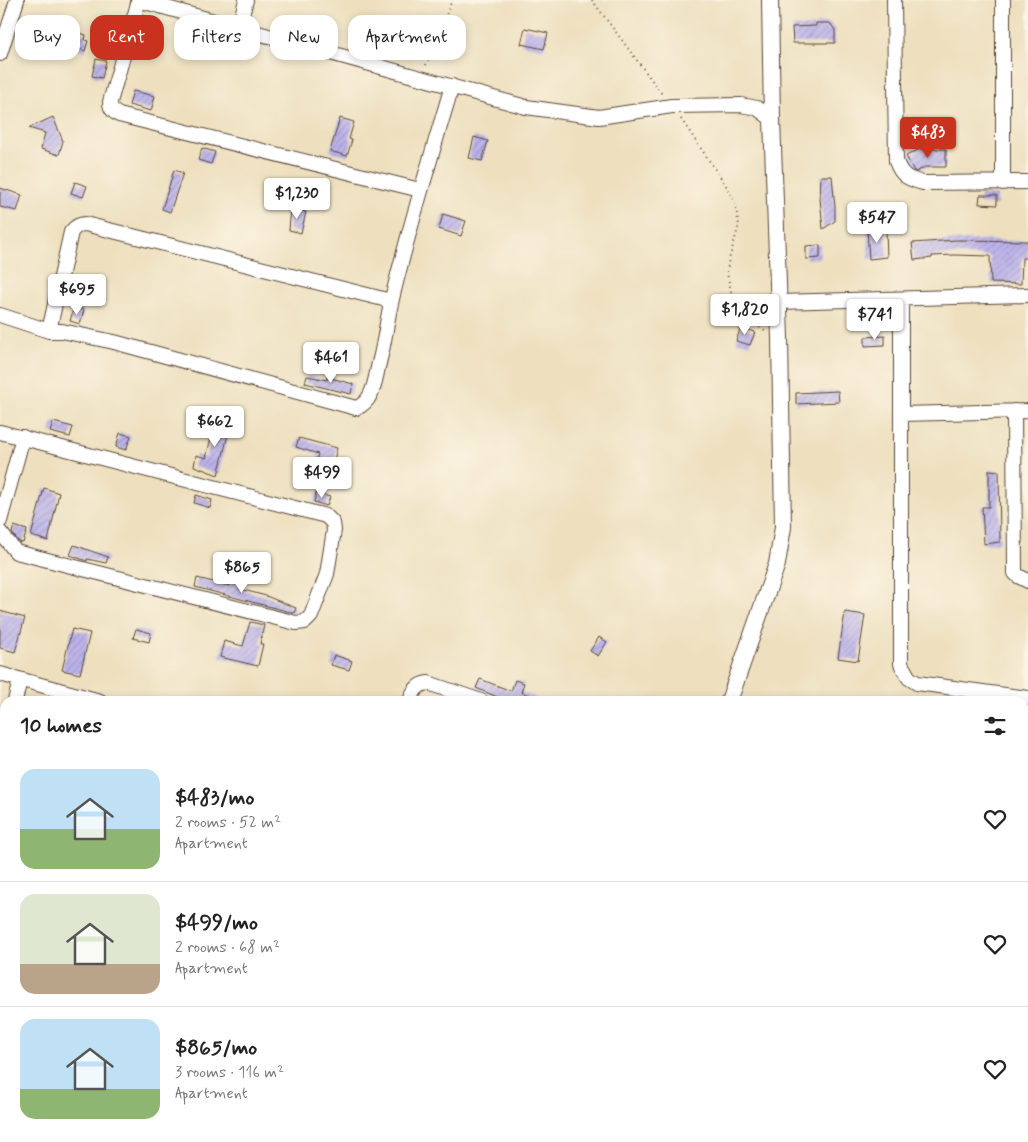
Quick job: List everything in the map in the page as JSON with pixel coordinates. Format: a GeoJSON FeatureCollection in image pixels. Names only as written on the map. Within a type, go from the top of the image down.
{"type":"FeatureCollection","features":[{"type":"Feature","properties":{"kind":"street"},"geometry":{"type":"LineString","coordinates":[[0,54],[17,0]]}},
{"type":"Feature","properties":{"kind":"street"},"geometry":{"type":"LineString","coordinates":[[192,15],[138,0],[110,102],[110,108],[113,112],[420,190]]}},
{"type":"Feature","properties":{"kind":"street"},"geometry":{"type":"LineString","coordinates":[[242,15],[246,0]]}},
{"type":"Feature","properties":{"kind":"street"},"geometry":{"type":"LineString","coordinates":[[730,696],[777,564],[781,543],[783,512],[770,0]]}},
{"type":"Feature","properties":{"kind":"street"},"geometry":{"type":"LineString","coordinates":[[894,0],[896,161],[899,170],[904,176],[923,183],[1028,182]]}},
{"type":"Feature","properties":{"kind":"street"},"geometry":{"type":"LineString","coordinates":[[1003,0],[1003,183]]}},
{"type":"Feature","properties":{"kind":"street"},"geometry":{"type":"LineString","coordinates":[[260,34],[526,107],[599,117],[672,106],[741,105],[757,108],[772,119]]}},
{"type":"Feature","properties":{"kind":"street"},"geometry":{"type":"LineString","coordinates":[[0,315],[49,330],[114,342],[356,408],[364,405],[370,398],[382,352],[391,301],[420,190],[452,86]]}},
{"type":"Feature","properties":{"kind":"street"},"geometry":{"type":"LineString","coordinates":[[49,330],[71,232],[81,224],[391,301]]}},
{"type":"Feature","properties":{"kind":"street"},"geometry":{"type":"LineString","coordinates":[[779,302],[1028,295]]}},
{"type":"Feature","properties":{"kind":"street"},"geometry":{"type":"LineString","coordinates":[[901,300],[901,664],[904,672],[916,682],[1014,696]]}},
{"type":"Feature","properties":{"kind":"street"},"geometry":{"type":"LineString","coordinates":[[901,414],[1021,411],[1015,573],[1028,581]]}},
{"type":"Feature","properties":{"kind":"street"},"geometry":{"type":"LineString","coordinates":[[0,432],[326,516],[333,523],[334,530],[327,574],[311,616],[305,622],[296,622],[16,552],[0,532]]}},
{"type":"Feature","properties":{"kind":"street"},"geometry":{"type":"LineString","coordinates":[[0,522],[23,437]]}},
{"type":"Feature","properties":{"kind":"street"},"geometry":{"type":"LineString","coordinates":[[0,674],[81,696]]}},
{"type":"Feature","properties":{"kind":"street"},"geometry":{"type":"LineString","coordinates":[[16,696],[20,680]]}},
{"type":"Feature","properties":{"kind":"street"},"geometry":{"type":"LineString","coordinates":[[412,696],[418,686],[428,682],[466,696]]}},
{"type":"Feature","properties":{"kind":"path"},"geometry":{"type":"LineString","coordinates":[[422,77],[452,0]]}},
{"type":"Feature","properties":{"kind":"path"},"geometry":{"type":"LineString","coordinates":[[592,0],[614,32],[672,106],[727,187],[735,204],[739,225],[727,273],[735,310],[742,318],[780,338]]}},
{"type":"Feature","properties":{"kind":"building"},"geometry":{"type":"Polygon","coordinates":[[[816,23],[830,23],[835,30],[835,43],[793,43],[792,27],[816,26],[816,23]]]}},
{"type":"Feature","properties":{"kind":"building"},"geometry":{"type":"Polygon","coordinates":[[[525,28],[548,33],[544,49],[521,44],[525,28]]]}},
{"type":"Feature","properties":{"kind":"building"},"geometry":{"type":"Polygon","coordinates":[[[80,33],[86,35],[85,40],[88,41],[85,51],[80,49],[80,33]]]}},
{"type":"Feature","properties":{"kind":"building"},"geometry":{"type":"Polygon","coordinates":[[[96,60],[106,61],[102,78],[92,76],[96,60]]]}},
{"type":"Feature","properties":{"kind":"building"},"geometry":{"type":"Polygon","coordinates":[[[133,91],[155,96],[151,111],[129,105],[133,91]]]}},
{"type":"Feature","properties":{"kind":"building"},"geometry":{"type":"Polygon","coordinates":[[[53,117],[63,141],[59,155],[41,149],[45,133],[29,128],[53,117]]]}},
{"type":"Feature","properties":{"kind":"building"},"geometry":{"type":"Polygon","coordinates":[[[340,118],[354,122],[349,139],[352,140],[347,156],[330,151],[340,118]]]}},
{"type":"Feature","properties":{"kind":"building"},"geometry":{"type":"Polygon","coordinates":[[[474,137],[488,141],[482,161],[469,158],[474,137]]]}},
{"type":"Feature","properties":{"kind":"building"},"geometry":{"type":"Polygon","coordinates":[[[202,148],[215,152],[211,164],[198,160],[202,148]]]}},
{"type":"Feature","properties":{"kind":"building"},"geometry":{"type":"Polygon","coordinates":[[[920,149],[946,149],[946,167],[925,167],[916,172],[914,171],[906,156],[920,149]]]}},
{"type":"Feature","properties":{"kind":"building"},"geometry":{"type":"Polygon","coordinates":[[[174,170],[183,173],[170,212],[162,209],[174,170]]]}},
{"type":"Feature","properties":{"kind":"building"},"geometry":{"type":"Polygon","coordinates":[[[821,176],[832,176],[835,207],[835,221],[823,229],[820,198],[821,176]]]}},
{"type":"Feature","properties":{"kind":"building"},"geometry":{"type":"Polygon","coordinates":[[[75,182],[87,186],[83,197],[71,193],[75,182]]]}},
{"type":"Feature","properties":{"kind":"building"},"geometry":{"type":"Polygon","coordinates":[[[0,188],[22,195],[17,211],[0,207],[0,188]]]}},
{"type":"Feature","properties":{"kind":"building"},"geometry":{"type":"Polygon","coordinates":[[[980,195],[997,195],[997,205],[979,204],[980,195]]]}},
{"type":"Feature","properties":{"kind":"building"},"geometry":{"type":"Polygon","coordinates":[[[291,208],[306,212],[301,233],[289,230],[291,208]]]}},
{"type":"Feature","properties":{"kind":"building"},"geometry":{"type":"Polygon","coordinates":[[[443,214],[466,221],[461,236],[439,229],[443,214]]]}},
{"type":"Feature","properties":{"kind":"building"},"geometry":{"type":"Polygon","coordinates":[[[867,230],[886,230],[887,257],[869,259],[867,230]]]}},
{"type":"Feature","properties":{"kind":"building"},"geometry":{"type":"Polygon","coordinates":[[[957,240],[1028,241],[1028,258],[1022,258],[1021,284],[991,283],[990,256],[932,256],[932,258],[914,260],[912,243],[957,240]]]}},
{"type":"Feature","properties":{"kind":"building"},"geometry":{"type":"Polygon","coordinates":[[[820,245],[820,258],[806,259],[806,246],[820,245]]]}},
{"type":"Feature","properties":{"kind":"building"},"geometry":{"type":"Polygon","coordinates":[[[74,307],[84,310],[80,324],[70,321],[74,307]]]}},
{"type":"Feature","properties":{"kind":"building"},"geometry":{"type":"Polygon","coordinates":[[[741,327],[755,332],[750,345],[736,341],[741,327]]]}},
{"type":"Feature","properties":{"kind":"building"},"geometry":{"type":"Polygon","coordinates":[[[885,336],[885,345],[865,346],[865,337],[885,336]]]}},
{"type":"Feature","properties":{"kind":"building"},"geometry":{"type":"Polygon","coordinates":[[[307,376],[327,380],[327,377],[353,384],[351,394],[305,383],[307,376]]]}},
{"type":"Feature","properties":{"kind":"building"},"geometry":{"type":"Polygon","coordinates":[[[838,391],[839,402],[796,404],[796,393],[838,391]]]}},
{"type":"Feature","properties":{"kind":"building"},"geometry":{"type":"Polygon","coordinates":[[[216,418],[231,423],[218,475],[194,466],[196,455],[206,458],[216,418]]]}},
{"type":"Feature","properties":{"kind":"building"},"geometry":{"type":"Polygon","coordinates":[[[53,422],[73,427],[70,437],[50,432],[53,422]]]}},
{"type":"Feature","properties":{"kind":"building"},"geometry":{"type":"Polygon","coordinates":[[[120,433],[131,436],[126,450],[116,447],[120,433]]]}},
{"type":"Feature","properties":{"kind":"building"},"geometry":{"type":"Polygon","coordinates":[[[299,438],[337,448],[328,484],[311,480],[318,454],[296,447],[299,438]]]}},
{"type":"Feature","properties":{"kind":"building"},"geometry":{"type":"Polygon","coordinates":[[[989,470],[999,471],[1000,542],[984,544],[982,507],[989,507],[989,470]]]}},
{"type":"Feature","properties":{"kind":"building"},"geometry":{"type":"Polygon","coordinates":[[[44,488],[59,493],[48,541],[31,536],[44,488]]]}},
{"type":"Feature","properties":{"kind":"building"},"geometry":{"type":"Polygon","coordinates":[[[316,493],[330,497],[327,506],[314,502],[316,493]]]}},
{"type":"Feature","properties":{"kind":"building"},"geometry":{"type":"Polygon","coordinates":[[[196,495],[212,500],[210,508],[194,503],[196,495]]]}},
{"type":"Feature","properties":{"kind":"building"},"geometry":{"type":"Polygon","coordinates":[[[14,526],[27,530],[23,543],[19,542],[12,533],[14,526]]]}},
{"type":"Feature","properties":{"kind":"building"},"geometry":{"type":"Polygon","coordinates":[[[74,545],[108,557],[106,563],[87,559],[87,561],[70,555],[74,545]]]}},
{"type":"Feature","properties":{"kind":"building"},"geometry":{"type":"Polygon","coordinates":[[[232,577],[242,579],[240,589],[266,596],[296,608],[294,613],[195,587],[197,578],[230,586],[232,577]]]}},
{"type":"Feature","properties":{"kind":"building"},"geometry":{"type":"Polygon","coordinates":[[[0,611],[25,618],[15,652],[0,648],[0,611]]]}},
{"type":"Feature","properties":{"kind":"building"},"geometry":{"type":"Polygon","coordinates":[[[845,612],[865,615],[858,661],[838,658],[845,612]]]}},
{"type":"Feature","properties":{"kind":"building"},"geometry":{"type":"Polygon","coordinates":[[[250,622],[264,625],[260,644],[263,644],[258,666],[220,657],[224,641],[243,646],[250,622]]]}},
{"type":"Feature","properties":{"kind":"building"},"geometry":{"type":"Polygon","coordinates":[[[72,629],[90,633],[80,674],[62,670],[72,629]]]}},
{"type":"Feature","properties":{"kind":"building"},"geometry":{"type":"Polygon","coordinates":[[[136,629],[151,633],[149,642],[133,638],[136,629]]]}},
{"type":"Feature","properties":{"kind":"building"},"geometry":{"type":"Polygon","coordinates":[[[599,637],[607,642],[598,656],[590,651],[599,637]]]}},
{"type":"Feature","properties":{"kind":"building"},"geometry":{"type":"Polygon","coordinates":[[[334,655],[352,661],[349,670],[331,665],[334,655]]]}},
{"type":"Feature","properties":{"kind":"building"},"geometry":{"type":"Polygon","coordinates":[[[480,679],[511,691],[515,680],[524,683],[521,692],[531,696],[495,696],[476,688],[480,679]]]}}]}
